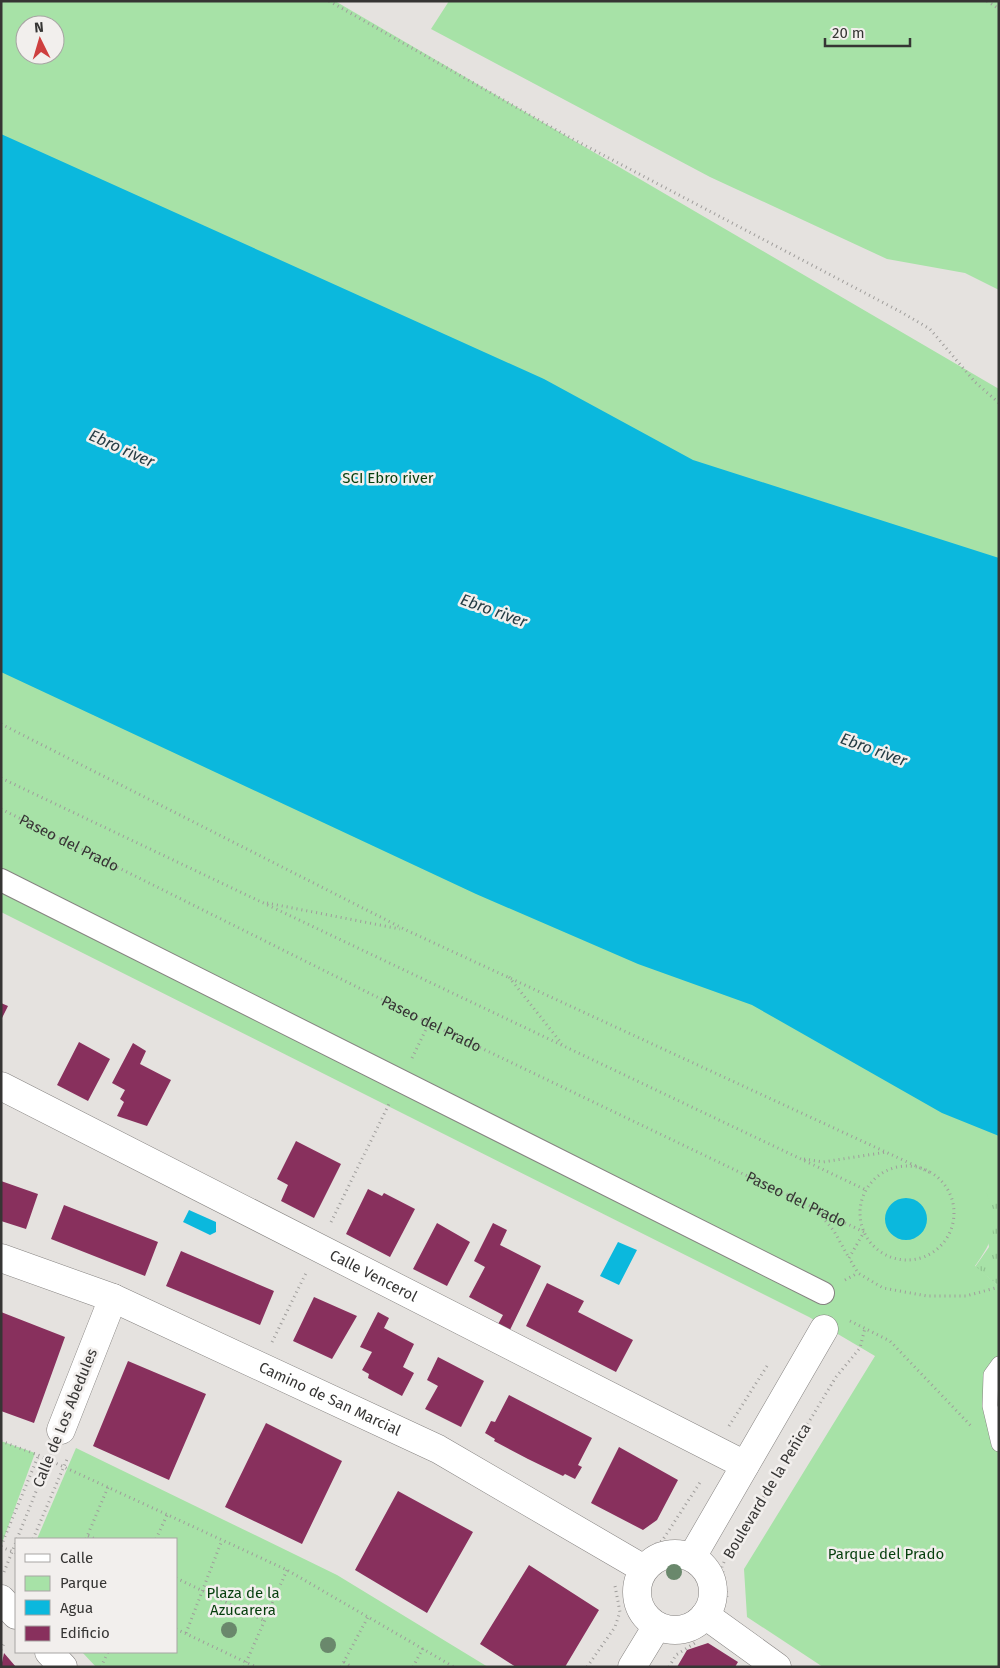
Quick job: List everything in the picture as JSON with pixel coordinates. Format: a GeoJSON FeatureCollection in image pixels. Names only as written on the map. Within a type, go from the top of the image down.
{"type":"FeatureCollection","features":[{"type":"Feature","properties":{"kind":"street"},"geometry":{"type":"LineString","coordinates":[[1,880],[824,1294]]}},
{"type":"Feature","properties":{"kind":"street","name":"Calle Vencerol"},"geometry":{"type":"LineString","coordinates":[[1,1086],[745,1465]]}},
{"type":"Feature","properties":{"kind":"street","name":"Camino de San Marcial"},"geometry":{"type":"LineString","coordinates":[[1,1258],[113,1298],[438,1449],[646,1558]]}},
{"type":"Feature","properties":{"kind":"street","name":"Calle de Los Abedules"},"geometry":{"type":"LineString","coordinates":[[58,1441],[113,1298]]}},
{"type":"Feature","properties":{"kind":"street"},"geometry":{"type":"LineString","coordinates":[[692,1557],[824,1329]]}},
{"type":"Feature","properties":{"kind":"street"},"geometry":{"type":"LineString","coordinates":[[675,1554],[692,1557],[706,1568],[713,1583],[710,1619],[674,1630],[657,1626],[645,1615],[638,1600],[637,1584],[646,1558],[675,1554]]}},
{"type":"Feature","properties":{"kind":"street"},"geometry":{"type":"LineString","coordinates":[[1,1599],[15,1614]]}},
{"type":"Feature","properties":{"kind":"street"},"geometry":{"type":"LineString","coordinates":[[710,1619],[777,1667]]}},
{"type":"Feature","properties":{"kind":"street"},"geometry":{"type":"LineString","coordinates":[[632,1667],[657,1626]]}},
{"type":"Feature","properties":{"kind":"street"},"geometry":{"type":"LineString","coordinates":[[50,1653],[63,1667]]}},
{"type":"Feature","properties":{"kind":"lane"},"geometry":{"type":"LineString","coordinates":[[999,1364],[991,1375],[990,1406],[999,1444]]}},
{"type":"Feature","properties":{"kind":"path"},"geometry":{"type":"LineString","coordinates":[[329,1],[567,136],[930,329],[975,382],[999,403]]}},
{"type":"Feature","properties":{"kind":"path"},"geometry":{"type":"LineString","coordinates":[[987,1],[999,9]]}},
{"type":"Feature","properties":{"kind":"path"},"geometry":{"type":"LineString","coordinates":[[1,724],[406,930],[931,1173],[943,1182],[950,1195],[954,1210],[953,1227],[945,1241],[934,1253],[918,1259],[902,1260],[886,1256],[873,1246],[864,1232],[860,1218],[861,1204],[866,1190],[876,1178],[902,1166],[917,1168],[931,1173]]}},
{"type":"Feature","properties":{"kind":"path"},"geometry":{"type":"LineString","coordinates":[[1,778],[866,1190]]}},
{"type":"Feature","properties":{"kind":"path","name":"Paseo del Prado"},"geometry":{"type":"LineString","coordinates":[[1,809],[429,1023],[864,1232]]}},
{"type":"Feature","properties":{"kind":"path"},"geometry":{"type":"LineString","coordinates":[[261,902],[406,930]]}},
{"type":"Feature","properties":{"kind":"path"},"geometry":{"type":"LineString","coordinates":[[508,977],[564,1046]]}},
{"type":"Feature","properties":{"kind":"path"},"geometry":{"type":"LineString","coordinates":[[331,1223],[429,1023]]}},
{"type":"Feature","properties":{"kind":"path"},"geometry":{"type":"LineString","coordinates":[[798,1158],[823,1162],[888,1152]]}},
{"type":"Feature","properties":{"kind":"path"},"geometry":{"type":"LineString","coordinates":[[817,1210],[834,1231],[858,1273],[883,1288],[927,1296],[966,1296],[999,1287]]}},
{"type":"Feature","properties":{"kind":"path"},"geometry":{"type":"LineString","coordinates":[[849,1258],[864,1232]]}},
{"type":"Feature","properties":{"kind":"path"},"geometry":{"type":"LineString","coordinates":[[269,1347],[308,1269]]}},
{"type":"Feature","properties":{"kind":"path","name":"Boulevard de la Peñica"},"geometry":{"type":"LineString","coordinates":[[731,1550],[836,1376],[860,1348],[865,1328]]}},
{"type":"Feature","properties":{"kind":"path"},"geometry":{"type":"LineString","coordinates":[[1,1441],[64,1466],[287,1570],[454,1667]]}},
{"type":"Feature","properties":{"kind":"path"},"geometry":{"type":"LineString","coordinates":[[14,1552],[1,1547],[38,1455],[58,1441],[64,1466],[33,1538]]}},
{"type":"Feature","properties":{"kind":"path","name":"Calle de Los Abedules"},"geometry":{"type":"LineString","coordinates":[[18,1538],[58,1441]]}},
{"type":"Feature","properties":{"kind":"path"},"geometry":{"type":"LineString","coordinates":[[646,1558],[662,1541],[702,1478]]}},
{"type":"Feature","properties":{"kind":"path"},"geometry":{"type":"LineString","coordinates":[[87,1537],[108,1487]]}},
{"type":"Feature","properties":{"kind":"path"},"geometry":{"type":"LineString","coordinates":[[156,1538],[167,1515]]}},
{"type":"Feature","properties":{"kind":"path"},"geometry":{"type":"LineString","coordinates":[[186,1633],[222,1540]]}},
{"type":"Feature","properties":{"kind":"path","name":"Calle de Los Abedules"},"geometry":{"type":"LineString","coordinates":[[1,1580],[14,1552]]}},
{"type":"Feature","properties":{"kind":"path","name":"Boulevard de la Peñica"},"geometry":{"type":"LineString","coordinates":[[710,1619],[724,1611],[728,1600],[722,1567],[727,1558]]}},
{"type":"Feature","properties":{"kind":"path"},"geometry":{"type":"LineString","coordinates":[[244,1667],[287,1570]]}},
{"type":"Feature","properties":{"kind":"path"},"geometry":{"type":"LineString","coordinates":[[178,1579],[265,1621]]}},
{"type":"Feature","properties":{"kind":"path"},"geometry":{"type":"LineString","coordinates":[[587,1667],[615,1628],[620,1612],[615,1586],[611,1579]]}},
{"type":"Feature","properties":{"kind":"path"},"geometry":{"type":"LineString","coordinates":[[341,1667],[368,1617]]}},
{"type":"Feature","properties":{"kind":"path"},"geometry":{"type":"LineString","coordinates":[[178,1630],[256,1667]]}},
{"type":"Feature","properties":{"kind":"path"},"geometry":{"type":"LineString","coordinates":[[412,1667],[423,1648]]}},
{"type":"Feature","properties":{"kind":"path"},"geometry":{"type":"LineString","coordinates":[[101,1667],[108,1653]]}},
{"type":"Feature","properties":{"kind":"path"},"geometry":{"type":"LineString","coordinates":[[344,1662],[352,1667]]}},
{"type":"Feature","properties":{"kind":"green space","name":"SCI Ebro river"},"geometry":{"type":"Polygon","coordinates":[[[1,1],[335,1],[999,389],[999,1194],[986,1191],[992,1213],[993,1230],[987,1247],[975,1266],[999,1286],[999,1667],[823,1667],[747,1617],[744,1569],[875,1356],[809,1317],[1,912],[1,1]]]}},
{"type":"Feature","properties":{"kind":"green space"},"geometry":{"type":"Polygon","coordinates":[[[449,1],[999,1],[999,290],[965,273],[887,259],[710,177],[431,29],[449,1]]]}},
{"type":"Feature","properties":{"kind":"green space"},"geometry":{"type":"Polygon","coordinates":[[[980,1188],[999,1193],[999,1286],[975,1267],[989,1247],[980,1188]]]}},
{"type":"Feature","properties":{"kind":"green space"},"geometry":{"type":"Polygon","coordinates":[[[1,1441],[35,1453],[1,1546],[1,1441]]]}},
{"type":"Feature","properties":{"kind":"green space","name":"Plaza de la Azucarera"},"geometry":{"type":"Polygon","coordinates":[[[76,1448],[337,1575],[488,1667],[96,1667],[83,1653],[178,1653],[178,1538],[37,1538],[76,1448]]]}},
{"type":"Feature","properties":{"kind":"water","name":"SCI Ebro river"},"geometry":{"type":"Polygon","coordinates":[[[1,134],[544,379],[693,460],[999,558],[999,1136],[942,1113],[752,1005],[638,964],[476,894],[1,672],[1,134]]]}},
{"type":"Feature","properties":{"kind":"water"},"geometry":{"type":"Polygon","coordinates":[[[910,1198],[918,1201],[924,1207],[927,1219],[924,1231],[918,1237],[902,1240],[894,1237],[888,1231],[885,1215],[888,1207],[894,1201],[910,1198]]]}},
{"type":"Feature","properties":{"kind":"water"},"geometry":{"type":"Polygon","coordinates":[[[189,1210],[216,1222],[216,1232],[210,1235],[183,1222],[189,1210]]]}},
{"type":"Feature","properties":{"kind":"water"},"geometry":{"type":"Polygon","coordinates":[[[618,1242],[637,1250],[619,1285],[600,1276],[618,1242]]]}},
{"type":"Feature","properties":{"kind":"building"},"geometry":{"type":"Polygon","coordinates":[[[1,1003],[8,1006],[1,1020],[1,1003]]]}},
{"type":"Feature","properties":{"kind":"building"},"geometry":{"type":"Polygon","coordinates":[[[79,1042],[110,1059],[88,1101],[57,1085],[79,1042]]]}},
{"type":"Feature","properties":{"kind":"building"},"geometry":{"type":"Polygon","coordinates":[[[133,1043],[146,1051],[140,1064],[171,1080],[147,1126],[117,1116],[124,1102],[120,1099],[125,1090],[112,1083],[133,1043]]]}},
{"type":"Feature","properties":{"kind":"building"},"geometry":{"type":"Polygon","coordinates":[[[296,1141],[341,1164],[314,1218],[281,1201],[288,1185],[277,1179],[296,1141]]]}},
{"type":"Feature","properties":{"kind":"building"},"geometry":{"type":"Polygon","coordinates":[[[1,1181],[38,1194],[26,1229],[1,1221],[1,1181]]]}},
{"type":"Feature","properties":{"kind":"building"},"geometry":{"type":"Polygon","coordinates":[[[368,1189],[382,1196],[384,1193],[415,1209],[390,1257],[346,1234],[368,1189]]]}},
{"type":"Feature","properties":{"kind":"building"},"geometry":{"type":"Polygon","coordinates":[[[64,1205],[158,1242],[145,1276],[51,1239],[64,1205]]]}},
{"type":"Feature","properties":{"kind":"building"},"geometry":{"type":"Polygon","coordinates":[[[437,1223],[470,1242],[447,1286],[413,1269],[437,1223]]]}},
{"type":"Feature","properties":{"kind":"building"},"geometry":{"type":"Polygon","coordinates":[[[493,1223],[507,1230],[500,1245],[541,1266],[509,1332],[497,1326],[503,1315],[469,1297],[485,1267],[474,1261],[493,1223]]]}},
{"type":"Feature","properties":{"kind":"building"},"geometry":{"type":"Polygon","coordinates":[[[181,1251],[274,1291],[260,1325],[166,1286],[181,1251]]]}},
{"type":"Feature","properties":{"kind":"building"},"geometry":{"type":"Polygon","coordinates":[[[547,1283],[584,1301],[578,1312],[633,1340],[616,1372],[526,1326],[547,1283]]]}},
{"type":"Feature","properties":{"kind":"building"},"geometry":{"type":"Polygon","coordinates":[[[314,1297],[357,1316],[332,1359],[293,1341],[314,1297]]]}},
{"type":"Feature","properties":{"kind":"building"},"geometry":{"type":"Polygon","coordinates":[[[1,1312],[65,1337],[34,1423],[1,1411],[1,1312]]]}},
{"type":"Feature","properties":{"kind":"building"},"geometry":{"type":"Polygon","coordinates":[[[378,1312],[389,1318],[384,1328],[414,1344],[403,1367],[414,1373],[402,1396],[368,1378],[369,1374],[362,1370],[372,1352],[360,1347],[378,1312]]]}},
{"type":"Feature","properties":{"kind":"building"},"geometry":{"type":"Polygon","coordinates":[[[438,1357],[484,1381],[461,1427],[425,1409],[438,1386],[427,1380],[438,1357]]]}},
{"type":"Feature","properties":{"kind":"building"},"geometry":{"type":"Polygon","coordinates":[[[128,1361],[206,1394],[169,1480],[93,1446],[128,1361]]]}},
{"type":"Feature","properties":{"kind":"building"},"geometry":{"type":"Polygon","coordinates":[[[509,1395],[592,1438],[578,1465],[582,1467],[575,1479],[565,1474],[563,1476],[528,1459],[494,1441],[495,1439],[485,1433],[491,1421],[495,1422],[509,1395]]]}},
{"type":"Feature","properties":{"kind":"building"},"geometry":{"type":"Polygon","coordinates":[[[266,1423],[342,1461],[302,1544],[225,1507],[266,1423]]]}},
{"type":"Feature","properties":{"kind":"building"},"geometry":{"type":"Polygon","coordinates":[[[619,1447],[678,1480],[657,1520],[643,1530],[591,1503],[619,1447]]]}},
{"type":"Feature","properties":{"kind":"building"},"geometry":{"type":"Polygon","coordinates":[[[398,1491],[473,1532],[427,1613],[355,1570],[398,1491]]]}},
{"type":"Feature","properties":{"kind":"building"},"geometry":{"type":"Polygon","coordinates":[[[529,1565],[599,1610],[565,1667],[516,1667],[480,1644],[529,1565]]]}},
{"type":"Feature","properties":{"kind":"building"},"geometry":{"type":"Polygon","coordinates":[[[708,1643],[738,1662],[735,1667],[677,1667],[687,1650],[708,1643]]]}},
{"type":"Feature","properties":{"kind":"building"},"geometry":{"type":"Polygon","coordinates":[[[4,1653],[16,1667],[1,1667],[4,1653]]]}},
{"type":"Feature","properties":{"kind":"water label","name":"Ebro river"},"geometry":{"type":"Point","coordinates":[122,448]}},
{"type":"Feature","properties":{"kind":"water label","name":"Ebro river"},"geometry":{"type":"Point","coordinates":[494,610]}},
{"type":"Feature","properties":{"kind":"water label","name":"Ebro river"},"geometry":{"type":"Point","coordinates":[874,749]}},
{"type":"Feature","properties":{"kind":"park label","name":"Parque del Prado"},"geometry":{"type":"Point","coordinates":[886,1554]}}]}
